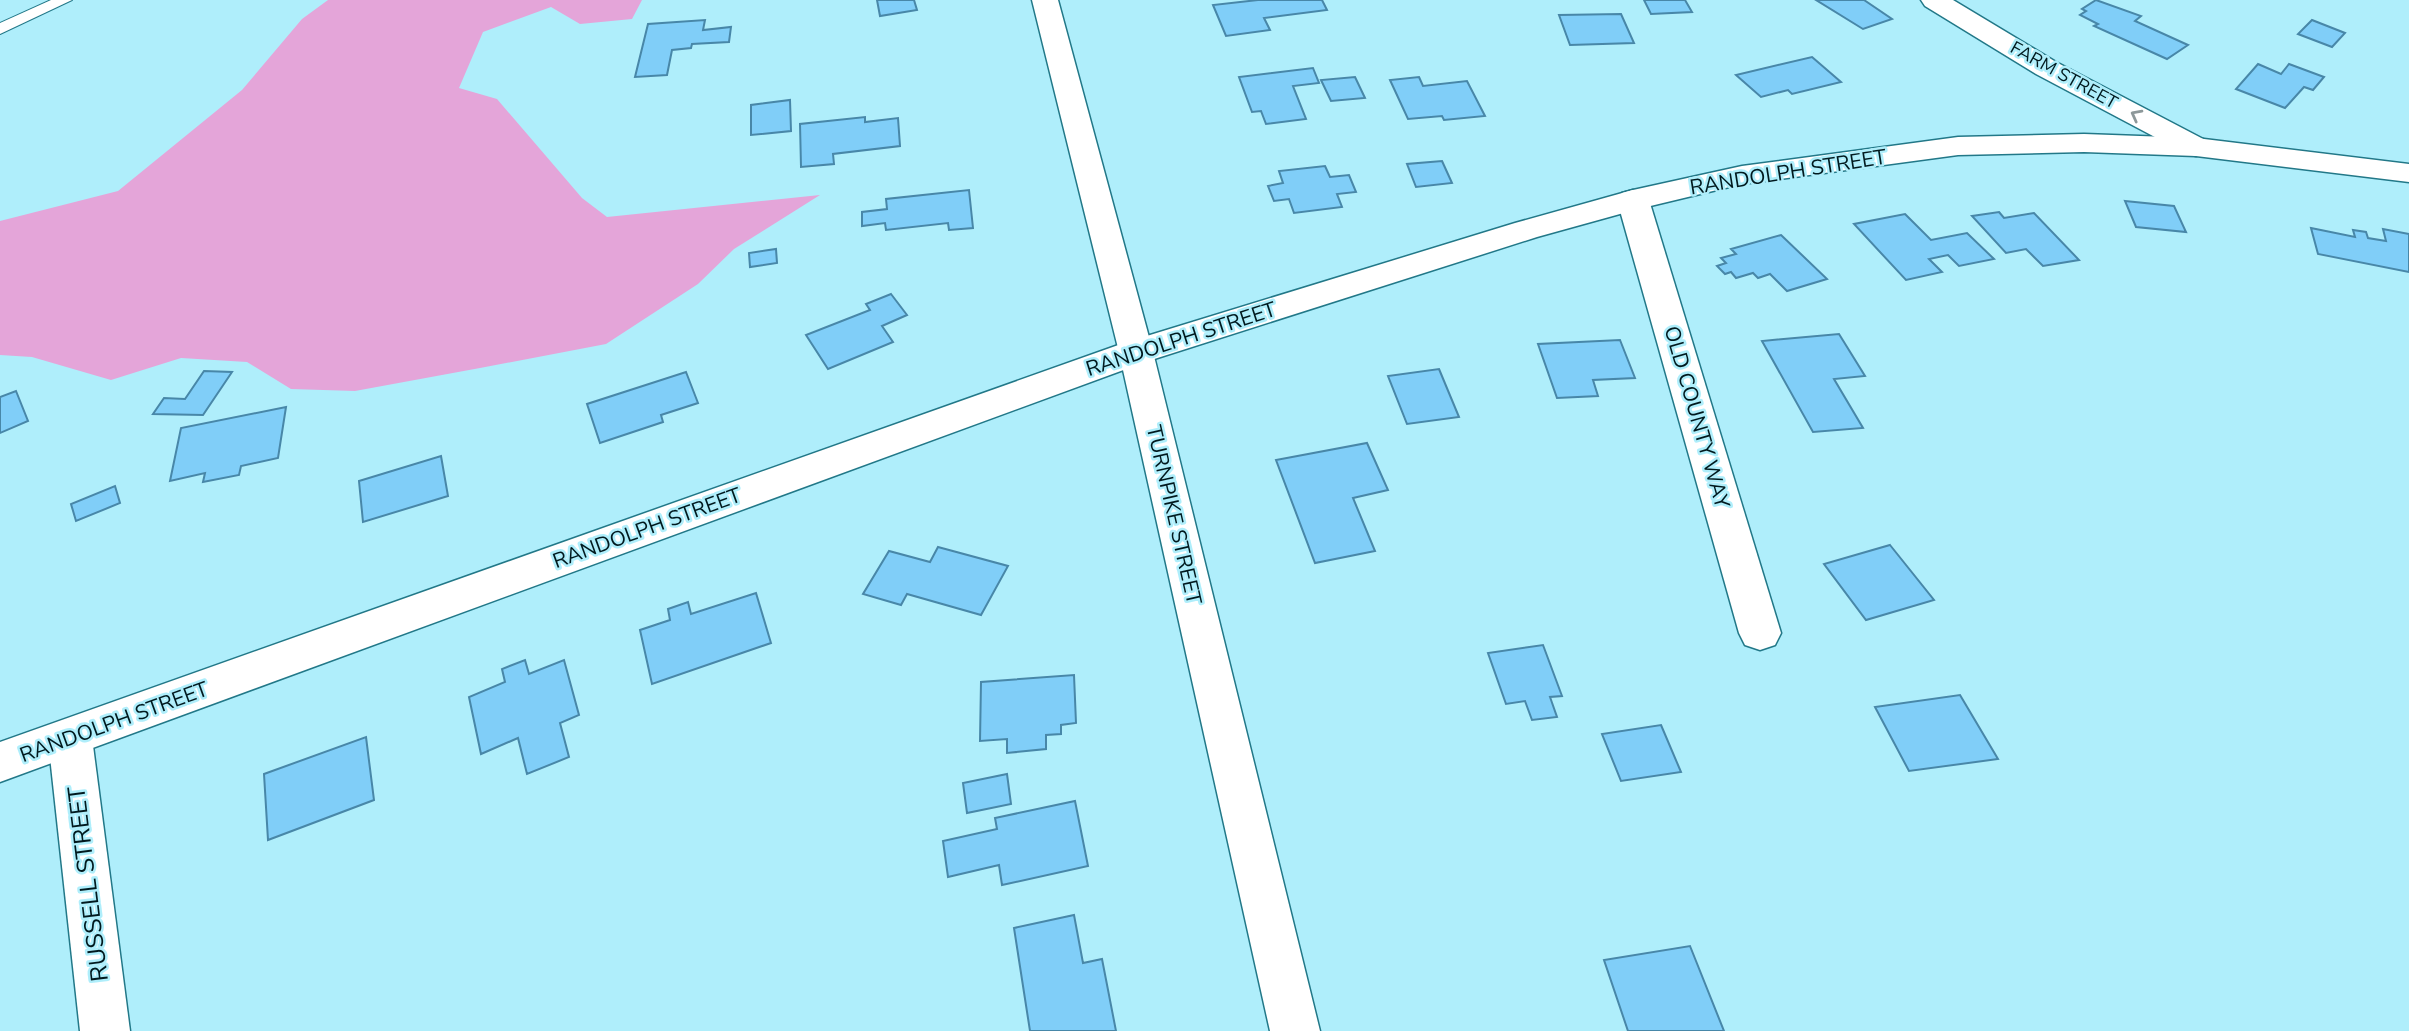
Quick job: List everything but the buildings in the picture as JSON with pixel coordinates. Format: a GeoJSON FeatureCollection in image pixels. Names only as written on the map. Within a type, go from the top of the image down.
{"type":"FeatureCollection","features":[{"type":"Feature","properties":{"kind":"main road","name":"TURNPIKE STREET"},"geometry":{"type":"LineString","coordinates":[[1045,0],[1136,352],[1295,1031]]}},
{"type":"Feature","properties":{"kind":"main road","name":"FARM STREET"},"geometry":{"type":"LineString","coordinates":[[1934,0],[2046,68],[2196,147]]}},
{"type":"Feature","properties":{"kind":"main road","name":"RANDOLPH STREET"},"geometry":{"type":"LineString","coordinates":[[0,762],[1136,352],[1258,312],[1633,200],[1742,175],[1958,146],[2084,143],[2196,147],[2409,173]]}},
{"type":"Feature","properties":{"kind":"main road","name":"OLD COUNTY WAY"},"geometry":{"type":"LineString","coordinates":[[1633,200],[1760,633]]}},
{"type":"Feature","properties":{"kind":"main road","name":"RUSSELL STREET"},"geometry":{"type":"LineString","coordinates":[[71,738],[105,1031]]}},
{"type":"Feature","properties":{"kind":"lane"},"geometry":{"type":"LineString","coordinates":[[0,29],[64,0]]}},
{"type":"Feature","properties":{"kind":"shaded area"},"geometry":{"type":"Polygon","coordinates":[[[328,0],[642,0],[632,19],[580,24],[551,7],[483,32],[459,88],[497,99],[582,198],[607,217],[820,195],[734,249],[698,284],[606,344],[355,391],[291,389],[247,362],[181,358],[111,380],[32,357],[0,355],[0,221],[118,191],[242,90],[302,19],[328,0]]]}}]}
